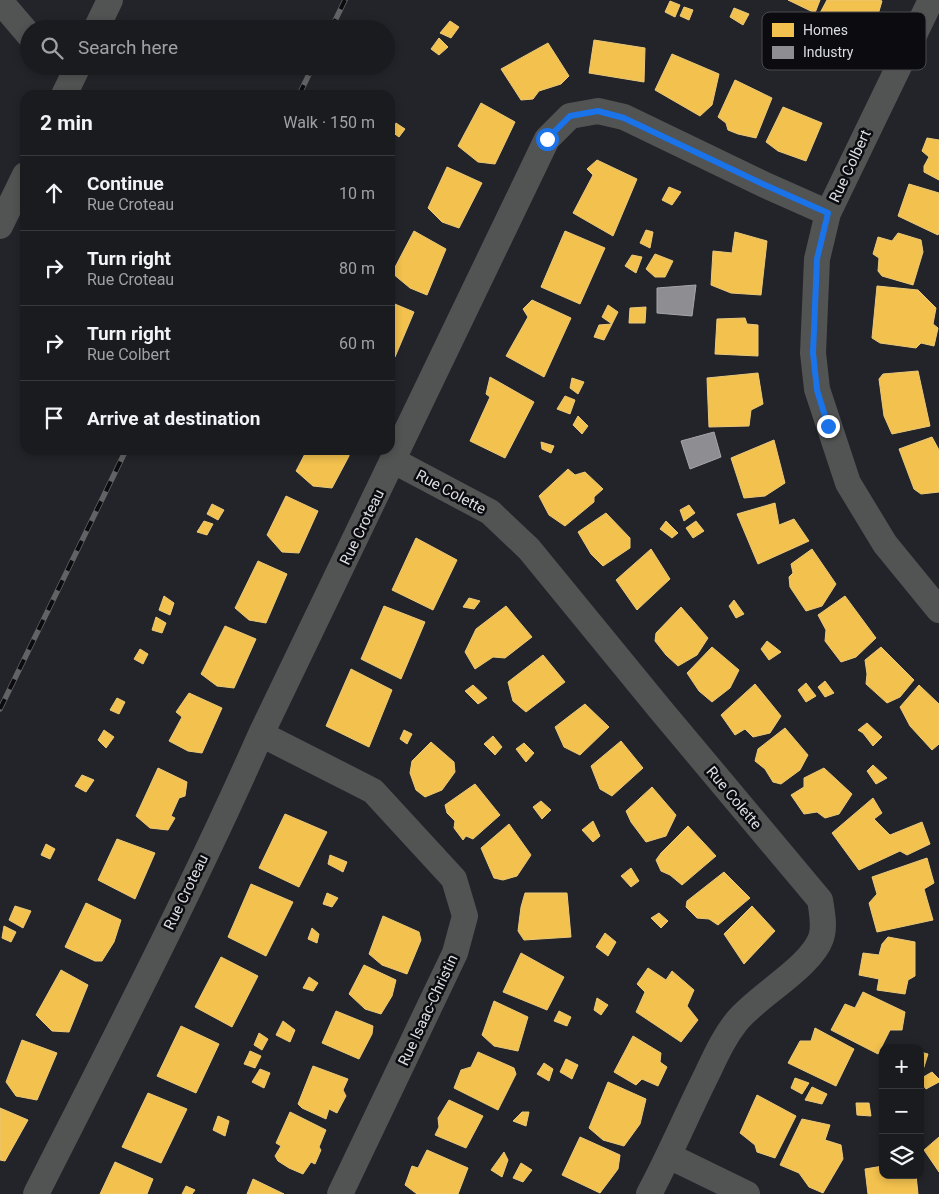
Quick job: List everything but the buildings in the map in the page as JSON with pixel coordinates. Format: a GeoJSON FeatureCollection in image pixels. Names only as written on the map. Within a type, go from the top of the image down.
{"type":"FeatureCollection","features":[{"type":"Feature","properties":{"kind":"street"},"geometry":{"type":"LineString","coordinates":[[100,20],[110,0]]}},
{"type":"Feature","properties":{"kind":"street","name":"Rue Colbert"},"geometry":{"type":"LineString","coordinates":[[925,12],[931,0]]}},
{"type":"Feature","properties":{"kind":"street"},"geometry":{"type":"LineString","coordinates":[[0,1],[20,24]]}},
{"type":"Feature","properties":{"kind":"street","name":"Rue Colbert"},"geometry":{"type":"LineString","coordinates":[[897,70],[828,213],[817,259],[813,353],[817,390],[848,483],[885,544],[939,610]]}},
{"type":"Feature","properties":{"kind":"street","name":"Rue Croteau"},"geometry":{"type":"LineString","coordinates":[[36,1194],[240,782],[261,734],[394,461],[547,139],[570,116],[598,111],[624,118],[828,213]]}},
{"type":"Feature","properties":{"kind":"street"},"geometry":{"type":"LineString","coordinates":[[0,226],[20,184]]}},
{"type":"Feature","properties":{"kind":"street","name":"Rue Colette"},"geometry":{"type":"LineString","coordinates":[[394,461],[490,512],[528,549],[820,900],[822,917],[821,938],[811,956],[738,1020],[723,1042],[649,1194]]}},
{"type":"Feature","properties":{"kind":"street","name":"Rue Isaac-Christin"},"geometry":{"type":"LineString","coordinates":[[261,734],[373,792],[454,879],[465,916],[455,954],[340,1194]]}},
{"type":"Feature","properties":{"kind":"street"},"geometry":{"type":"LineString","coordinates":[[669,1156],[747,1194]]}},
{"type":"Feature","properties":{"kind":"railway"},"geometry":{"type":"LineString","coordinates":[[335,20],[345,0]]}},
{"type":"Feature","properties":{"kind":"railway"},"geometry":{"type":"LineString","coordinates":[[301,90],[309,75]]}},
{"type":"Feature","properties":{"kind":"railway"},"geometry":{"type":"LineString","coordinates":[[0,709],[124,455]]}},
{"type":"Feature","properties":{"kind":"route"},"geometry":{"type":"LineString","coordinates":[[547,139],[570,116],[598,111],[624,118],[828,213],[817,259],[813,353],[817,390],[828,426]]}}]}
